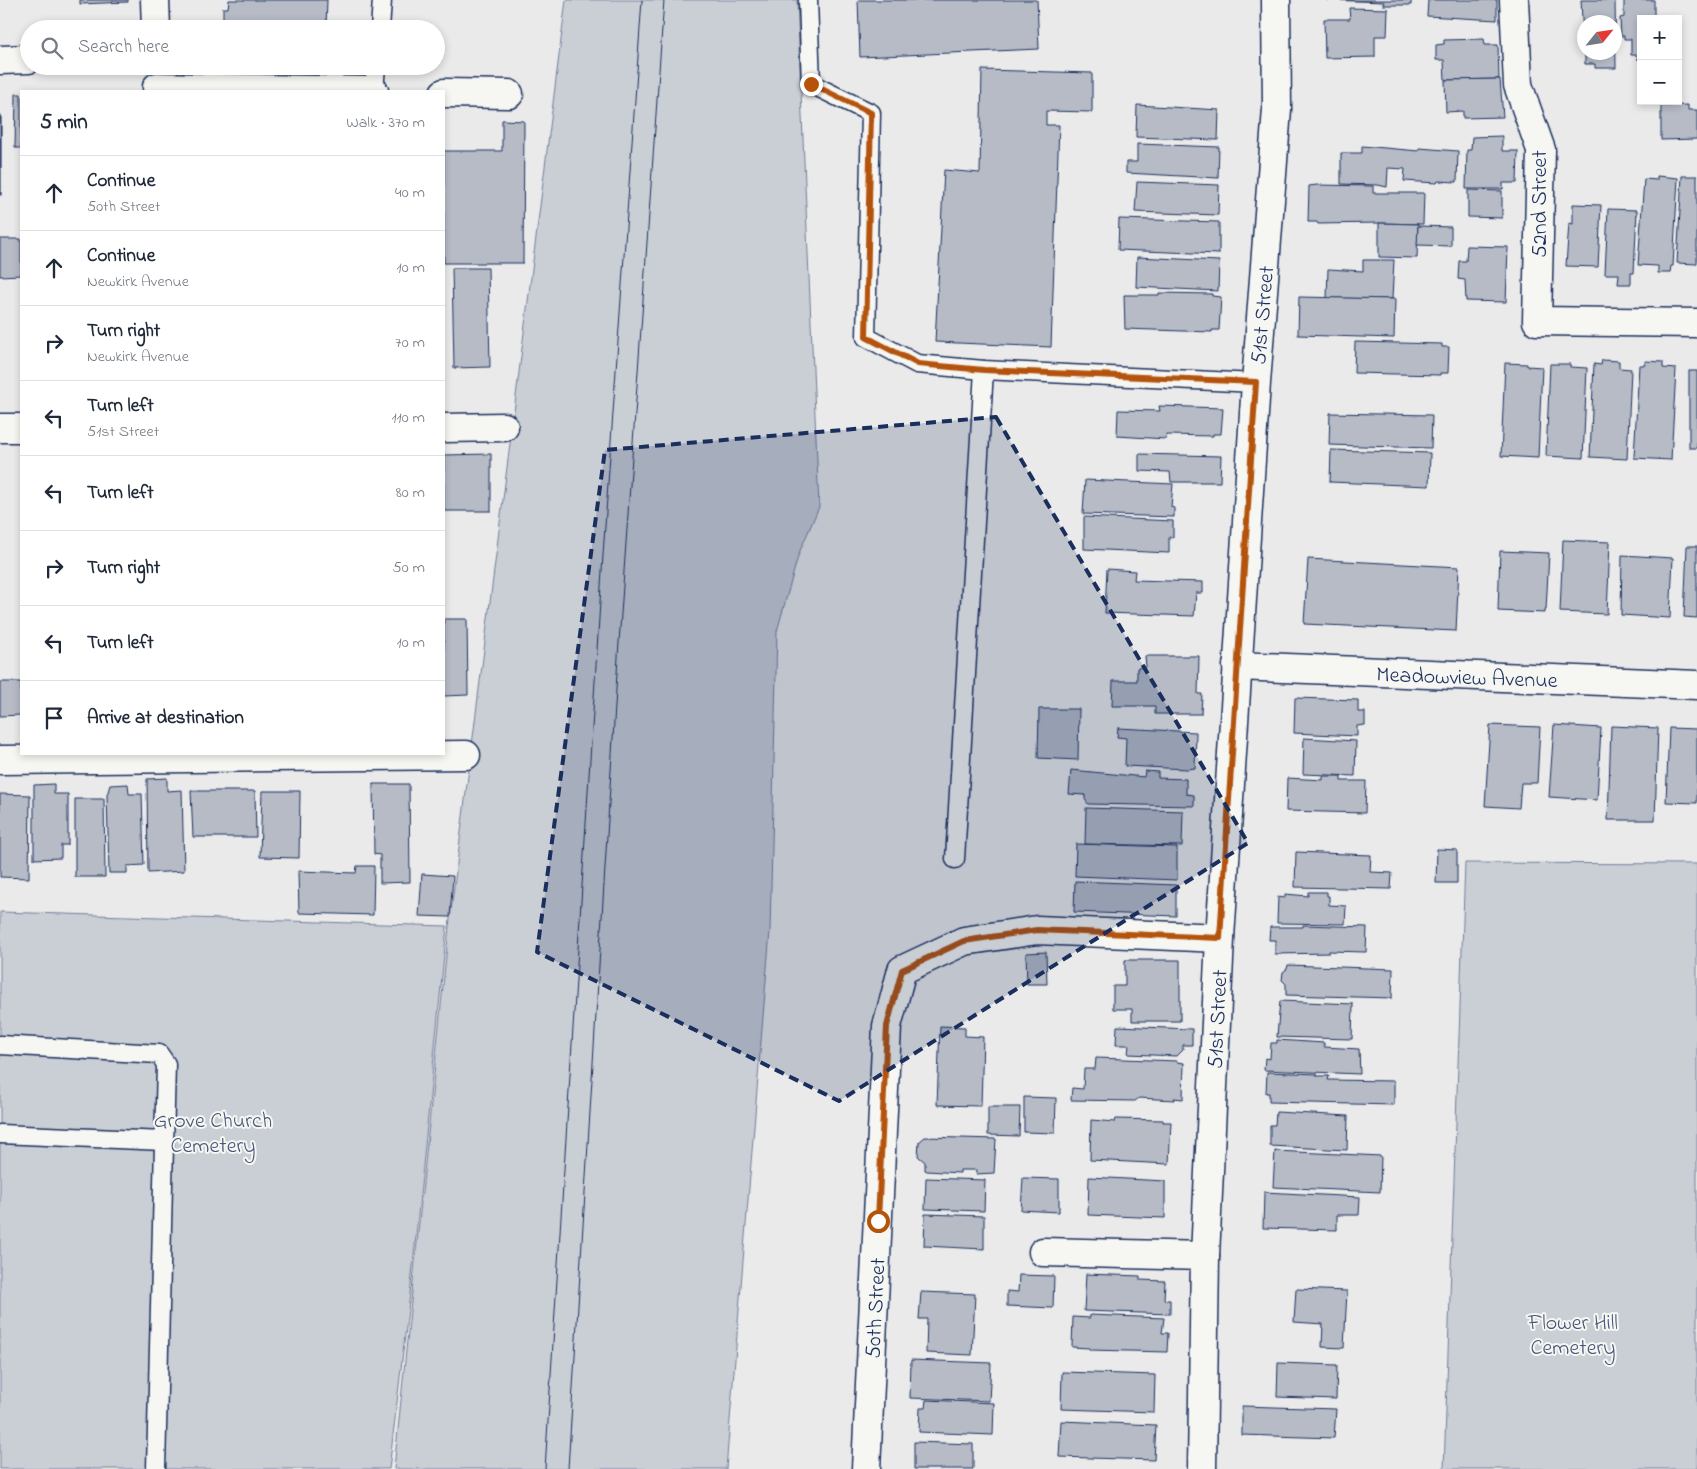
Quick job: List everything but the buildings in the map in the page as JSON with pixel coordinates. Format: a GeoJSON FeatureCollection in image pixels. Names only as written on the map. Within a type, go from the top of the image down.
{"type":"FeatureCollection","features":[{"type":"Feature","properties":{"kind":"street"},"geometry":{"type":"LineString","coordinates":[[154,0],[155,20]]}},
{"type":"Feature","properties":{"kind":"street","name":"51st Street"},"geometry":{"type":"LineString","coordinates":[[1202,1469],[1205,1256],[1220,938],[1256,382],[1277,109],[1276,0]]}},
{"type":"Feature","properties":{"kind":"street","name":"52nd Street"},"geometry":{"type":"LineString","coordinates":[[1514,0],[1518,85],[1541,150],[1536,321],[1697,323]]}},
{"type":"Feature","properties":{"kind":"street"},"geometry":{"type":"LineString","coordinates":[[0,60],[20,59]]}},
{"type":"Feature","properties":{"kind":"street"},"geometry":{"type":"LineString","coordinates":[[157,81],[352,90]]}},
{"type":"Feature","properties":{"kind":"street"},"geometry":{"type":"LineString","coordinates":[[445,93],[509,94]]}},
{"type":"Feature","properties":{"kind":"street"},"geometry":{"type":"LineString","coordinates":[[0,428],[20,428]]}},
{"type":"Feature","properties":{"kind":"street"},"geometry":{"type":"LineString","coordinates":[[445,428],[504,428]]}},
{"type":"Feature","properties":{"kind":"street","name":"Meadowview Avenue"},"geometry":{"type":"LineString","coordinates":[[1237,666],[1697,685]]}},
{"type":"Feature","properties":{"kind":"street"},"geometry":{"type":"LineString","coordinates":[[0,760],[164,756],[466,755]]}},
{"type":"Feature","properties":{"kind":"street","name":"50th Street"},"geometry":{"type":"LineString","coordinates":[[866,1469],[887,1026],[902,970],[964,941],[1037,930],[1220,938]]}},
{"type":"Feature","properties":{"kind":"street"},"geometry":{"type":"LineString","coordinates":[[1042,1252],[1205,1256]]}},
{"type":"Feature","properties":{"kind":"lane"},"geometry":{"type":"LineString","coordinates":[[381,20],[382,0]]}},
{"type":"Feature","properties":{"kind":"lane"},"geometry":{"type":"LineString","coordinates":[[808,0],[811,84],[871,113],[866,337],[918,364],[984,370],[1256,382]]}},
{"type":"Feature","properties":{"kind":"lane"},"geometry":{"type":"LineString","coordinates":[[374,90],[375,75]]}},
{"type":"Feature","properties":{"kind":"lane"},"geometry":{"type":"LineString","coordinates":[[955,859],[984,370]]}},
{"type":"Feature","properties":{"kind":"lane"},"geometry":{"type":"LineString","coordinates":[[0,1045],[159,1054],[166,1064],[156,1469]]}},
{"type":"Feature","properties":{"kind":"lane"},"geometry":{"type":"LineString","coordinates":[[0,1134],[164,1141]]}},
{"type":"Feature","properties":{"kind":"highlighted area"},"geometry":{"type":"Polygon","coordinates":[[[996,417],[1248,843],[839,1101],[537,952],[605,450],[996,417]]]}},
{"type":"Feature","properties":{"kind":"green space"},"geometry":{"type":"Polygon","coordinates":[[[566,0],[797,0],[819,507],[799,553],[777,631],[770,931],[726,1469],[394,1469],[449,927],[566,0]]]}},
{"type":"Feature","properties":{"kind":"green space","name":"Flower Hill Cemetery"},"geometry":{"type":"Polygon","coordinates":[[[1465,863],[1697,864],[1697,1469],[1444,1469],[1465,863]]]}},
{"type":"Feature","properties":{"kind":"green space","name":"Grove Church Cemetery"},"geometry":{"type":"Polygon","coordinates":[[[0,912],[447,926],[411,1285],[389,1469],[0,1469],[0,912]]]}},
{"type":"Feature","properties":{"kind":"tram line"},"geometry":{"type":"LineString","coordinates":[[545,1469],[603,555],[642,0]]}},
{"type":"Feature","properties":{"kind":"tram line"},"geometry":{"type":"LineString","coordinates":[[568,1469],[618,657],[664,0]]}},
{"type":"Feature","properties":{"kind":"route"},"geometry":{"type":"LineString","coordinates":[[811,84],[871,113],[866,337],[918,364],[984,370],[1256,382],[1220,938],[1037,930],[964,941],[902,970],[887,1026],[878,1221]]}}]}
